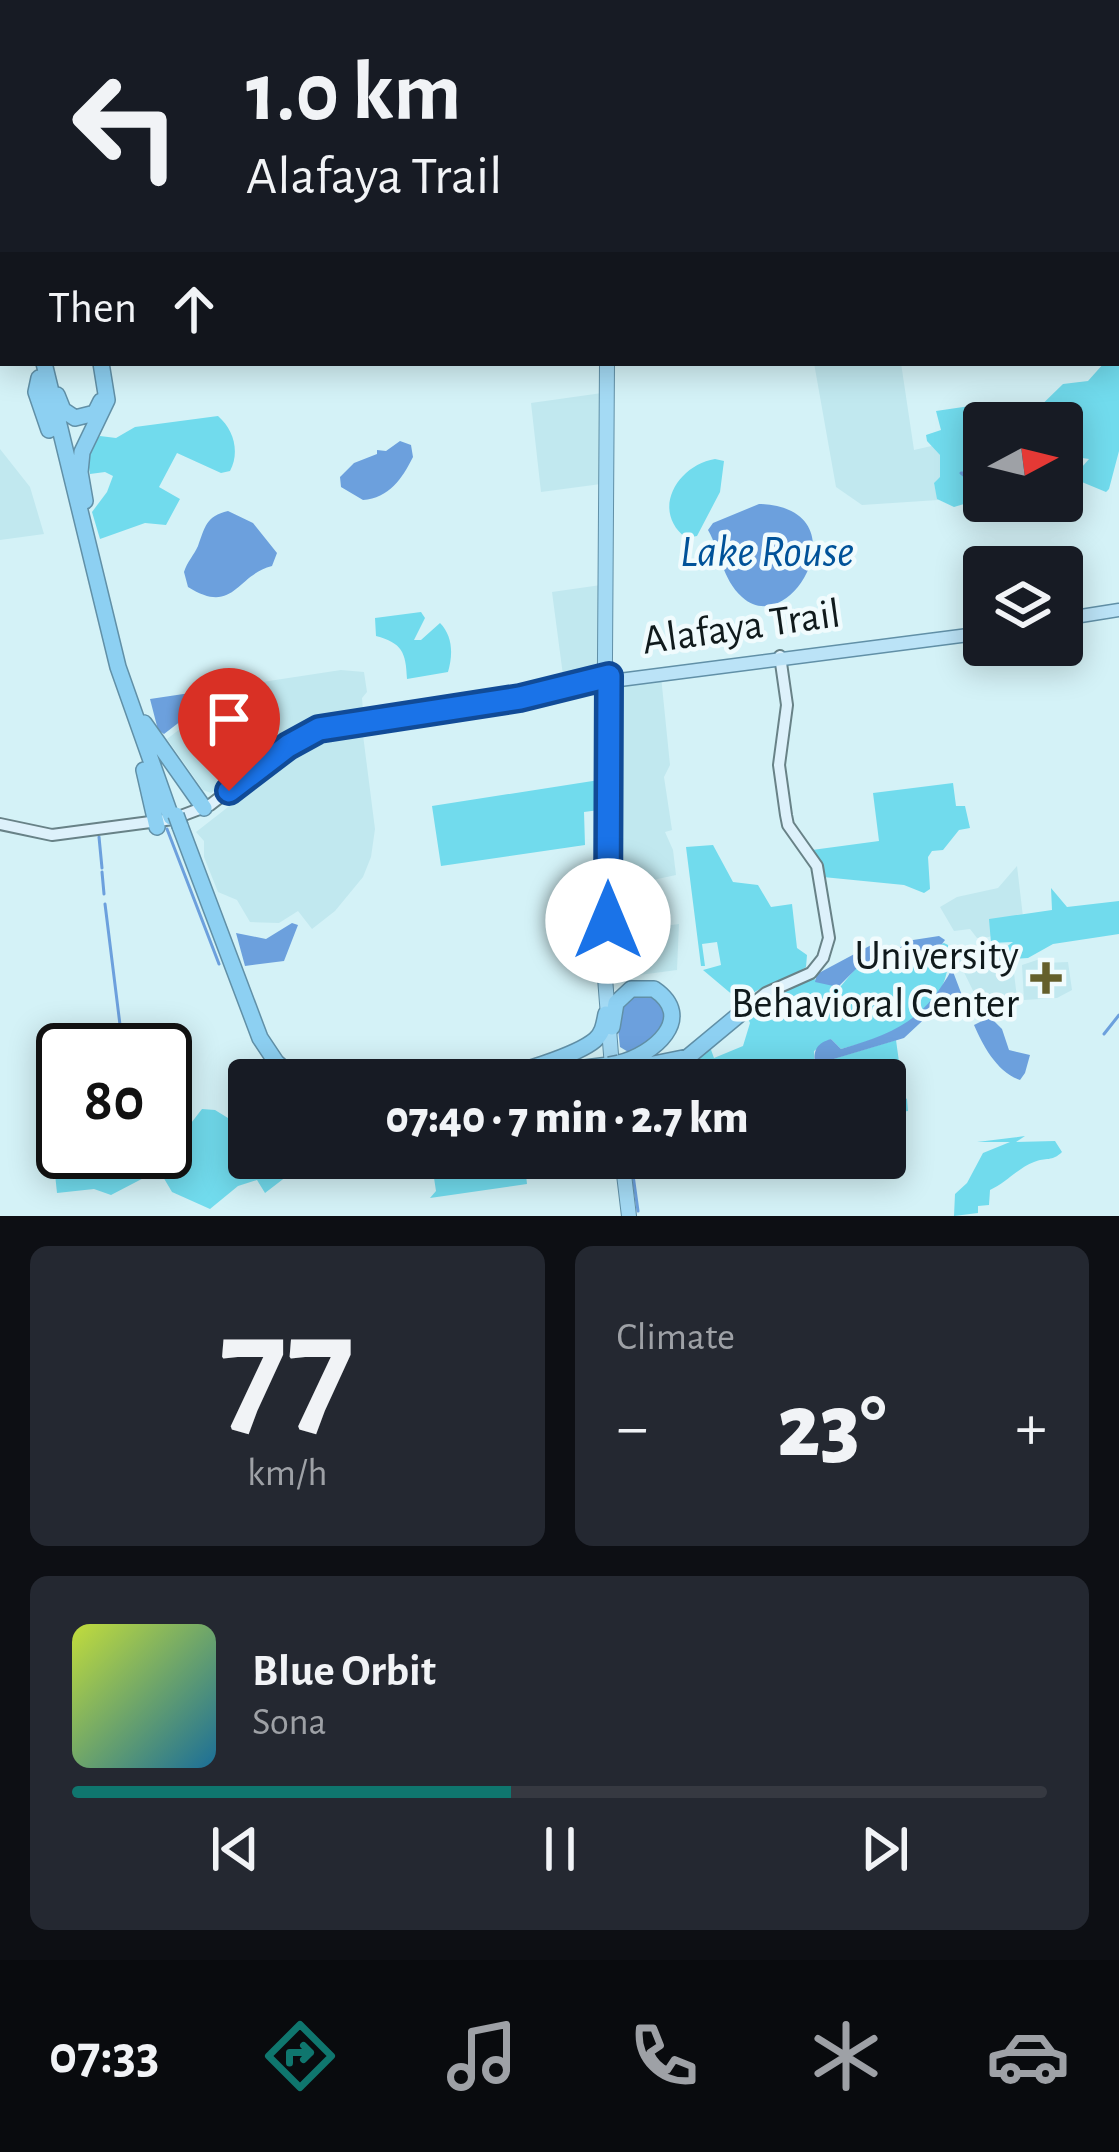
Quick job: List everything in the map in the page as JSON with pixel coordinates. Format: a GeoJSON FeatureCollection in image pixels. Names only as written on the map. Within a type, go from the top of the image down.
{"type":"FeatureCollection","features":[{"type":"Feature","properties":{"kind":"highway"},"geometry":{"type":"LineString","coordinates":[[39,377],[66,413],[75,418],[89,416],[100,404],[98,366]]}},
{"type":"Feature","properties":{"kind":"highway"},"geometry":{"type":"LineString","coordinates":[[95,568],[80,462],[105,408],[98,366]]}},
{"type":"Feature","properties":{"kind":"highway"},"geometry":{"type":"LineString","coordinates":[[609,366],[606,827],[609,1020],[614,1059]]}},
{"type":"Feature","properties":{"kind":"highway"},"geometry":{"type":"LineString","coordinates":[[39,377],[88,528]]}},
{"type":"Feature","properties":{"kind":"highway"},"geometry":{"type":"LineString","coordinates":[[39,377],[165,823],[265,1059]]}},
{"type":"Feature","properties":{"kind":"highway"},"geometry":{"type":"LineString","coordinates":[[134,709],[207,803]]}},
{"type":"Feature","properties":{"kind":"highway"},"geometry":{"type":"LineString","coordinates":[[165,823],[273,1059]]}},
{"type":"Feature","properties":{"kind":"highway"},"geometry":{"type":"LineString","coordinates":[[551,1059],[590,1043],[617,1001],[632,989],[654,989],[671,1007],[670,1027],[659,1045],[639,1059]]}},
{"type":"Feature","properties":{"kind":"highway"},"geometry":{"type":"LineString","coordinates":[[674,1059],[739,1011]]}},
{"type":"Feature","properties":{"kind":"main road"},"geometry":{"type":"LineString","coordinates":[[1083,619],[1119,612]]}},
{"type":"Feature","properties":{"kind":"main road","name":"Alafaya Trail"},"geometry":{"type":"LineString","coordinates":[[207,803],[299,738],[328,727],[666,670],[963,633]]}},
{"type":"Feature","properties":{"kind":"main road"},"geometry":{"type":"LineString","coordinates":[[739,1011],[764,994],[811,974],[829,941],[817,866],[786,814],[779,765],[787,719],[778,656]]}},
{"type":"Feature","properties":{"kind":"main road"},"geometry":{"type":"LineString","coordinates":[[0,827],[36,836],[91,833],[165,823],[207,803]]}},
{"type":"Feature","properties":{"kind":"shaded area"},"geometry":{"type":"Polygon","coordinates":[[[815,366],[901,366],[914,450],[936,445],[940,455],[941,478],[934,484],[938,500],[862,505],[836,487],[815,366]]]}},
{"type":"Feature","properties":{"kind":"shaded area"},"geometry":{"type":"Polygon","coordinates":[[[1101,366],[1119,366],[1119,451],[1106,492],[1083,482],[1083,466],[1089,459],[1083,458],[1083,402],[1045,402],[1063,384],[1088,381],[1101,366]]]}},
{"type":"Feature","properties":{"kind":"shaded area"},"geometry":{"type":"Polygon","coordinates":[[[602,393],[601,484],[541,492],[531,403],[602,393]]]}},
{"type":"Feature","properties":{"kind":"shaded area"},"geometry":{"type":"Polygon","coordinates":[[[963,407],[963,504],[954,507],[937,499],[934,483],[940,477],[940,455],[926,435],[941,430],[936,411],[963,407]]]}},
{"type":"Feature","properties":{"kind":"shaded area"},"geometry":{"type":"Polygon","coordinates":[[[218,416],[234,442],[230,471],[221,473],[177,453],[159,487],[180,499],[166,525],[145,523],[100,539],[92,512],[113,476],[90,474],[86,448],[100,436],[116,438],[135,427],[218,416]]]}},
{"type":"Feature","properties":{"kind":"shaded area"},"geometry":{"type":"Polygon","coordinates":[[[0,449],[30,487],[44,534],[0,540],[0,449]]]}},
{"type":"Feature","properties":{"kind":"shaded area"},"geometry":{"type":"Polygon","coordinates":[[[715,459],[724,461],[720,492],[697,536],[686,538],[670,515],[673,490],[690,470],[715,459]]]}},
{"type":"Feature","properties":{"kind":"shaded area"},"geometry":{"type":"Polygon","coordinates":[[[601,585],[600,673],[564,683],[552,592],[601,585]]]}},
{"type":"Feature","properties":{"kind":"shaded area"},"geometry":{"type":"Polygon","coordinates":[[[421,612],[425,618],[414,640],[421,640],[440,623],[450,640],[450,666],[448,672],[407,679],[401,650],[376,636],[375,618],[421,612]]]}},
{"type":"Feature","properties":{"kind":"shaded area"},"geometry":{"type":"Polygon","coordinates":[[[341,670],[364,672],[363,711],[297,727],[211,793],[203,790],[167,739],[236,686],[341,670]]]}},
{"type":"Feature","properties":{"kind":"shaded area"},"geometry":{"type":"Polygon","coordinates":[[[661,676],[670,765],[664,777],[672,830],[665,832],[676,875],[630,885],[630,917],[635,930],[679,924],[677,970],[609,979],[613,685],[661,676]]]}},
{"type":"Feature","properties":{"kind":"shaded area"},"geometry":{"type":"Polygon","coordinates":[[[363,735],[375,829],[363,877],[335,911],[312,929],[298,911],[279,923],[250,922],[237,900],[218,892],[204,857],[204,841],[196,832],[291,758],[327,741],[363,735]]]}},
{"type":"Feature","properties":{"kind":"shaded area"},"geometry":{"type":"Polygon","coordinates":[[[599,780],[599,810],[584,812],[585,845],[441,866],[432,806],[599,780]]]}},
{"type":"Feature","properties":{"kind":"shaded area"},"geometry":{"type":"Polygon","coordinates":[[[953,783],[956,806],[965,806],[970,828],[959,830],[943,850],[932,851],[928,857],[930,889],[924,893],[904,885],[823,877],[812,850],[879,841],[873,793],[953,783]]]}},
{"type":"Feature","properties":{"kind":"shaded area"},"geometry":{"type":"Polygon","coordinates":[[[713,845],[733,882],[758,885],[771,907],[792,904],[797,948],[807,955],[806,967],[741,1002],[703,970],[721,965],[717,942],[702,944],[705,966],[701,966],[686,847],[713,845]]]}},
{"type":"Feature","properties":{"kind":"shaded area"},"geometry":{"type":"Polygon","coordinates":[[[1017,866],[1023,917],[989,937],[977,938],[970,929],[954,931],[940,907],[957,897],[998,888],[1017,866]]]}},
{"type":"Feature","properties":{"kind":"shaded area"},"geometry":{"type":"Polygon","coordinates":[[[1051,888],[1067,907],[1119,901],[1119,934],[1053,944],[1028,958],[1009,959],[1002,950],[1013,942],[991,943],[989,919],[1052,910],[1051,888]]]}},
{"type":"Feature","properties":{"kind":"shaded area"},"geometry":{"type":"Polygon","coordinates":[[[944,943],[948,945],[948,968],[931,1003],[900,1027],[841,1049],[831,1039],[814,1051],[814,1059],[693,1059],[710,1047],[714,1058],[743,1046],[750,1023],[746,1014],[763,999],[810,978],[841,986],[856,968],[874,968],[900,952],[916,953],[944,943]]]}},
{"type":"Feature","properties":{"kind":"shaded area"},"geometry":{"type":"Polygon","coordinates":[[[993,943],[1014,973],[1017,998],[982,1009],[958,960],[993,943]]]}},
{"type":"Feature","properties":{"kind":"shaded area","name":"University Behavioral Center"},"geometry":{"type":"Polygon","coordinates":[[[1040,959],[1068,962],[1072,990],[1057,998],[1024,1000],[1022,965],[1040,959]]]}},
{"type":"Feature","properties":{"kind":"shaded area"},"geometry":{"type":"Polygon","coordinates":[[[896,1040],[899,1059],[833,1059],[896,1040]]]}},
{"type":"Feature","properties":{"kind":"shaded area"},"geometry":{"type":"Polygon","coordinates":[[[202,1109],[228,1118],[228,1179],[283,1179],[265,1193],[257,1180],[238,1186],[210,1209],[172,1192],[164,1179],[192,1179],[192,1122],[202,1109]]]}},
{"type":"Feature","properties":{"kind":"shaded area"},"geometry":{"type":"Polygon","coordinates":[[[1025,1136],[1016,1142],[1055,1141],[1062,1152],[1028,1165],[990,1190],[989,1205],[978,1206],[978,1213],[954,1216],[955,1194],[967,1183],[983,1153],[1010,1142],[977,1142],[1025,1136]]]}},
{"type":"Feature","properties":{"kind":"shaded area"},"geometry":{"type":"Polygon","coordinates":[[[56,1179],[142,1179],[111,1195],[94,1189],[57,1193],[56,1179]]]}},
{"type":"Feature","properties":{"kind":"shaded area"},"geometry":{"type":"Polygon","coordinates":[[[434,1179],[526,1179],[527,1184],[430,1198],[436,1191],[434,1179]]]}},
{"type":"Feature","properties":{"kind":"water"},"geometry":{"type":"Polygon","coordinates":[[[400,441],[411,445],[413,457],[387,491],[363,500],[341,487],[340,477],[354,463],[400,441]]]}},
{"type":"Feature","properties":{"kind":"water","name":"Lake Rouse"},"geometry":{"type":"Polygon","coordinates":[[[759,504],[791,511],[808,526],[813,547],[809,568],[797,588],[780,602],[761,606],[735,590],[708,530],[713,523],[759,504]]]}},
{"type":"Feature","properties":{"kind":"water"},"geometry":{"type":"Polygon","coordinates":[[[228,511],[253,523],[277,553],[272,566],[234,591],[203,595],[188,587],[184,572],[207,523],[228,511]]]}},
{"type":"Feature","properties":{"kind":"water"},"geometry":{"type":"Polygon","coordinates":[[[217,689],[164,734],[158,730],[150,699],[217,689]]]}},
{"type":"Feature","properties":{"kind":"water"},"geometry":{"type":"Polygon","coordinates":[[[292,923],[298,925],[284,961],[245,966],[236,933],[266,939],[292,923]]]}},
{"type":"Feature","properties":{"kind":"water"},"geometry":{"type":"Polygon","coordinates":[[[939,936],[945,940],[942,944],[913,958],[902,952],[880,966],[856,969],[838,987],[815,982],[817,974],[875,943],[897,949],[913,940],[939,936]]]}},
{"type":"Feature","properties":{"kind":"water"},"geometry":{"type":"Polygon","coordinates":[[[952,969],[963,998],[948,997],[904,1038],[834,1059],[815,1059],[819,1046],[831,1039],[841,1049],[907,1022],[952,969]]]}},
{"type":"Feature","properties":{"kind":"water"},"geometry":{"type":"Polygon","coordinates":[[[631,995],[652,995],[666,1011],[654,1037],[630,1053],[620,1047],[618,1025],[621,1006],[631,995]]]}},
{"type":"Feature","properties":{"kind":"water"},"geometry":{"type":"Polygon","coordinates":[[[990,1017],[1002,1029],[1009,1050],[1030,1055],[1020,1080],[998,1065],[974,1025],[990,1017]]]}},
{"type":"Feature","properties":{"kind":"waterway"},"geometry":{"type":"LineString","coordinates":[[963,473],[963,475]]}},
{"type":"Feature","properties":{"kind":"waterway"},"geometry":{"type":"LineString","coordinates":[[612,813],[612,823]]}},
{"type":"Feature","properties":{"kind":"waterway"},"geometry":{"type":"LineString","coordinates":[[167,829],[219,964]]}},
{"type":"Feature","properties":{"kind":"waterway"},"geometry":{"type":"LineString","coordinates":[[612,831],[612,856]]}},
{"type":"Feature","properties":{"kind":"waterway"},"geometry":{"type":"LineString","coordinates":[[99,837],[102,868]]}},
{"type":"Feature","properties":{"kind":"waterway"},"geometry":{"type":"LineString","coordinates":[[612,865],[612,874]]}},
{"type":"Feature","properties":{"kind":"waterway"},"geometry":{"type":"LineString","coordinates":[[102,872],[104,894]]}},
{"type":"Feature","properties":{"kind":"waterway"},"geometry":{"type":"LineString","coordinates":[[611,918],[612,885]]}},
{"type":"Feature","properties":{"kind":"waterway"},"geometry":{"type":"LineString","coordinates":[[105,904],[120,1023]]}},
{"type":"Feature","properties":{"kind":"waterway"},"geometry":{"type":"LineString","coordinates":[[612,924],[612,938]]}},
{"type":"Feature","properties":{"kind":"waterway"},"geometry":{"type":"LineString","coordinates":[[611,960],[612,973]]}},
{"type":"Feature","properties":{"kind":"waterway"},"geometry":{"type":"LineString","coordinates":[[1104,1034],[1119,1015]]}},
{"type":"Feature","properties":{"kind":"waterway"},"geometry":{"type":"LineString","coordinates":[[634,1179],[638,1211]]}},
{"type":"Feature","properties":{"kind":"place","name":"University Behavioral Center"},"geometry":{"type":"Point","coordinates":[1046,978]}},
{"type":"Feature","properties":{"kind":"route"},"geometry":{"type":"LineString","coordinates":[[229,791],[299,738],[319,729],[520,698],[609,676],[608,921]]}}]}
